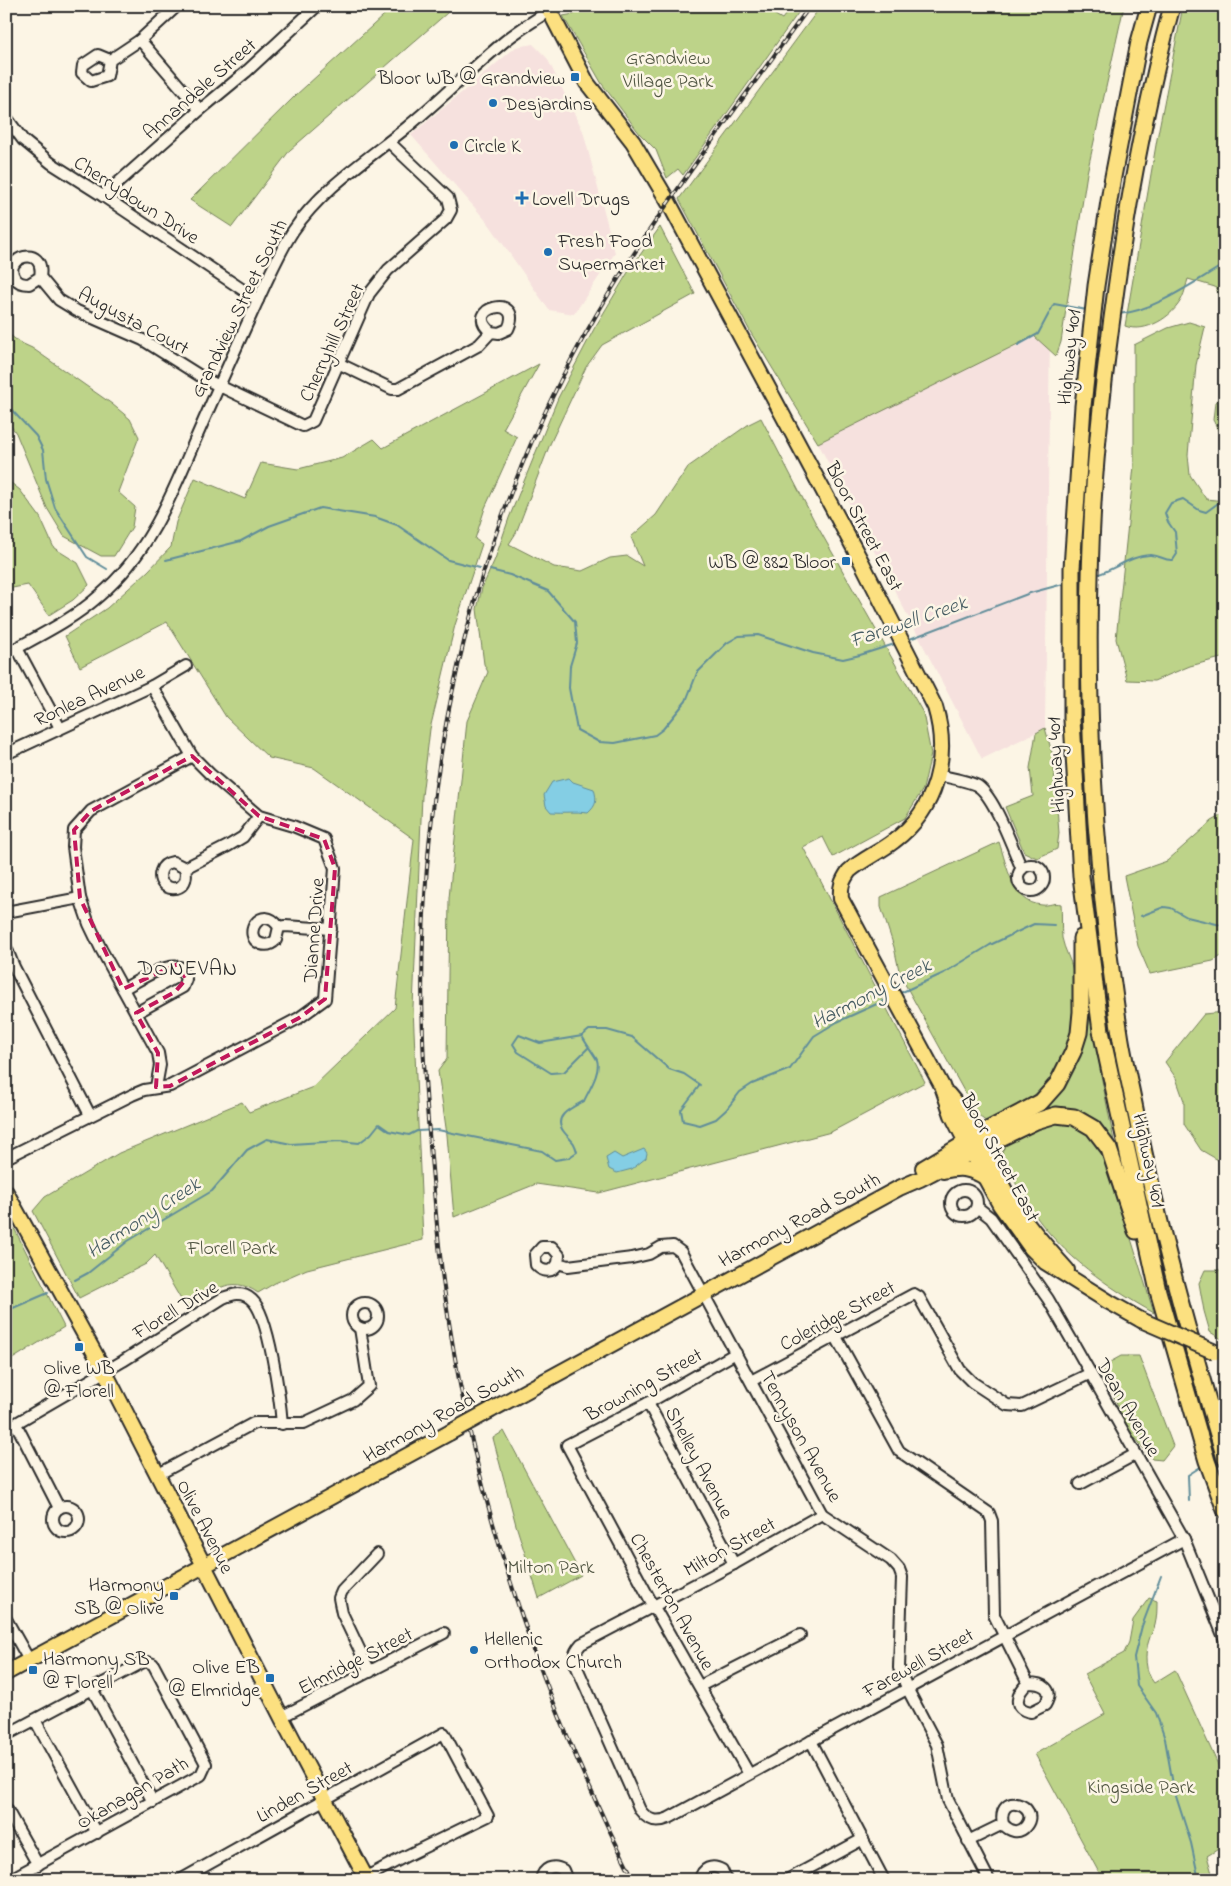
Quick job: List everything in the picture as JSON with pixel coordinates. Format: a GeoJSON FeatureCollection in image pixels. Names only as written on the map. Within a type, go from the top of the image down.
{"type":"FeatureCollection","features":[{"type":"Feature","properties":{"kind":"highway","name":"Highway 401"},"geometry":{"type":"LineString","coordinates":[[1149,6],[1139,42],[1124,119],[1096,286],[1083,406],[1072,568],[1072,720],[1082,876],[1102,1031],[1158,1291],[1207,1461],[1225,1510]]}},
{"type":"Feature","properties":{"kind":"highway","name":"Highway 401"},"geometry":{"type":"LineString","coordinates":[[1172,6],[1145,122],[1126,219],[1102,394],[1093,499],[1090,568],[1090,710],[1096,842],[1120,1036],[1152,1193],[1200,1374],[1225,1458]]}},
{"type":"Feature","properties":{"kind":"highway"},"geometry":{"type":"LineString","coordinates":[[974,1144],[1041,1102],[1057,1084],[1073,1052],[1079,1033],[1082,1012],[1082,876]]}},
{"type":"Feature","properties":{"kind":"highway"},"geometry":{"type":"LineString","coordinates":[[974,1144],[1056,1115],[1074,1116],[1093,1128],[1109,1148],[1158,1291]]}},
{"type":"Feature","properties":{"kind":"highway"},"geometry":{"type":"LineString","coordinates":[[1200,1374],[1225,1426]]}},
{"type":"Feature","properties":{"kind":"main road","name":"Bloor Street East"},"geometry":{"type":"LineString","coordinates":[[551,8],[587,83],[633,142],[665,196],[896,628],[930,696],[939,719],[942,746],[938,775],[928,802],[915,821],[894,840],[849,871],[843,879],[840,888],[841,899],[942,1086],[963,1111],[986,1178],[1000,1205],[1031,1248],[1044,1262],[1141,1320],[1220,1354]]}},
{"type":"Feature","properties":{"kind":"main road","name":"Bloor Street East"},"geometry":{"type":"LineString","coordinates":[[974,1144],[1032,1231],[1077,1281]]}},
{"type":"Feature","properties":{"kind":"main road","name":"Harmony Road South"},"geometry":{"type":"LineString","coordinates":[[6,1672],[449,1433],[703,1293],[899,1188],[933,1173],[974,1144]]}},
{"type":"Feature","properties":{"kind":"main road","name":"Harmony Road South"},"geometry":{"type":"LineString","coordinates":[[899,1188],[918,1171],[974,1144]]}},
{"type":"Feature","properties":{"kind":"main road"},"geometry":{"type":"LineString","coordinates":[[933,1173],[964,1168],[977,1172],[986,1178]]}},
{"type":"Feature","properties":{"kind":"main road","name":"Olive Avenue"},"geometry":{"type":"LineString","coordinates":[[6,1192],[105,1372],[365,1879]]}},
{"type":"Feature","properties":{"kind":"street"},"geometry":{"type":"LineString","coordinates":[[110,60],[140,40],[177,6]]}},
{"type":"Feature","properties":{"kind":"street","name":"Annandale Street"},"geometry":{"type":"LineString","coordinates":[[103,196],[246,72],[317,6]]}},
{"type":"Feature","properties":{"kind":"street","name":"Grandview Street South"},"geometry":{"type":"LineString","coordinates":[[6,654],[79,613],[100,596],[124,572],[143,548],[172,495],[218,386],[258,300],[282,251],[306,213],[343,179],[439,101],[506,40],[551,8]]}},
{"type":"Feature","properties":{"kind":"street"},"geometry":{"type":"LineString","coordinates":[[140,40],[200,110]]}},
{"type":"Feature","properties":{"kind":"street","name":"Cherrydown Drive"},"geometry":{"type":"LineString","coordinates":[[6,117],[23,140],[51,163],[258,300]]}},
{"type":"Feature","properties":{"kind":"street","name":"Cherryhill Street"},"geometry":{"type":"LineString","coordinates":[[303,426],[313,421],[340,364],[369,294],[388,270],[446,219],[451,210],[448,198],[389,142]]}},
{"type":"Feature","properties":{"kind":"street","name":"Augusta Court"},"geometry":{"type":"LineString","coordinates":[[40,277],[59,300],[77,311],[143,340],[218,386],[303,426]]}},
{"type":"Feature","properties":{"kind":"street"},"geometry":{"type":"LineString","coordinates":[[340,364],[392,389],[398,389],[479,345],[486,340],[491,332]]}},
{"type":"Feature","properties":{"kind":"street"},"geometry":{"type":"LineString","coordinates":[[17,648],[60,728]]}},
{"type":"Feature","properties":{"kind":"street","name":"Ronlea Avenue"},"geometry":{"type":"LineString","coordinates":[[6,754],[152,686],[186,666]]}},
{"type":"Feature","properties":{"kind":"street","name":"Dianne Drive"},"geometry":{"type":"LineString","coordinates":[[6,1158],[132,1095],[156,1087],[170,1086],[299,1018],[325,999],[335,868],[324,839],[293,826],[258,816],[192,756],[152,686]]}},
{"type":"Feature","properties":{"kind":"street"},"geometry":{"type":"LineString","coordinates":[[156,1087],[160,1065],[158,1053],[101,949],[80,898],[73,847],[74,830],[91,811],[192,756]]}},
{"type":"Feature","properties":{"kind":"street"},"geometry":{"type":"LineString","coordinates":[[938,775],[977,785],[987,793],[1022,869]]}},
{"type":"Feature","properties":{"kind":"street"},"geometry":{"type":"LineString","coordinates":[[185,868],[243,837],[258,816]]}},
{"type":"Feature","properties":{"kind":"street"},"geometry":{"type":"LineString","coordinates":[[6,912],[80,898]]}},
{"type":"Feature","properties":{"kind":"street"},"geometry":{"type":"LineString","coordinates":[[279,927],[331,929]]}},
{"type":"Feature","properties":{"kind":"street"},"geometry":{"type":"LineString","coordinates":[[6,947],[14,968],[90,1115]]}},
{"type":"Feature","properties":{"kind":"street"},"geometry":{"type":"LineString","coordinates":[[123,988],[162,969],[174,966],[180,967],[186,980],[183,987],[136,1013]]}},
{"type":"Feature","properties":{"kind":"street","name":"Dean Avenue"},"geometry":{"type":"LineString","coordinates":[[976,1207],[991,1218],[1048,1299],[1184,1539],[1225,1640]]}},
{"type":"Feature","properties":{"kind":"street","name":"Tennyson Avenue"},"geometry":{"type":"LineString","coordinates":[[558,1263],[568,1266],[632,1258],[649,1254],[661,1247],[673,1246],[681,1252],[822,1514],[891,1560],[899,1569],[902,1577],[899,1668],[907,1688],[937,1745],[948,1800],[988,1880]]}},
{"type":"Feature","properties":{"kind":"street","name":"Florell Drive"},"geometry":{"type":"LineString","coordinates":[[6,1429],[105,1372],[223,1298],[234,1294],[243,1294],[253,1300],[256,1307],[272,1353],[282,1424]]}},
{"type":"Feature","properties":{"kind":"street","name":"Coleridge Street"},"geometry":{"type":"LineString","coordinates":[[751,1381],[914,1294],[919,1297],[960,1370],[972,1382],[1007,1405],[1022,1406],[1089,1374]]}},
{"type":"Feature","properties":{"kind":"street"},"geometry":{"type":"LineString","coordinates":[[157,1476],[254,1423],[304,1423],[353,1400],[369,1386],[360,1328]]}},
{"type":"Feature","properties":{"kind":"street"},"geometry":{"type":"LineString","coordinates":[[836,1335],[899,1451],[989,1513],[992,1521],[994,1615],[1028,1683]]}},
{"type":"Feature","properties":{"kind":"street","name":"Browning Street"},"geometry":{"type":"LineString","coordinates":[[567,1446],[736,1353]]}},
{"type":"Feature","properties":{"kind":"street","name":"Shelley Avenue"},"geometry":{"type":"LineString","coordinates":[[648,1403],[734,1564]]}},
{"type":"Feature","properties":{"kind":"street"},"geometry":{"type":"LineString","coordinates":[[16,1424],[60,1508]]}},
{"type":"Feature","properties":{"kind":"street","name":"Chesterton Avenue"},"geometry":{"type":"LineString","coordinates":[[567,1446],[654,1607],[749,1774]]}},
{"type":"Feature","properties":{"kind":"street"},"geometry":{"type":"LineString","coordinates":[[1080,1484],[1136,1454]]}},
{"type":"Feature","properties":{"kind":"street","name":"Milton Street"},"geometry":{"type":"LineString","coordinates":[[669,1818],[656,1821],[644,1816],[640,1810],[575,1662],[575,1652],[581,1644],[734,1564],[822,1514]]}},
{"type":"Feature","properties":{"kind":"street","name":"Farewell Street"},"geometry":{"type":"LineString","coordinates":[[669,1818],[1184,1539]]}},
{"type":"Feature","properties":{"kind":"street"},"geometry":{"type":"LineString","coordinates":[[370,1672],[342,1613],[339,1598],[342,1591],[378,1554]]}},
{"type":"Feature","properties":{"kind":"street"},"geometry":{"type":"LineString","coordinates":[[6,1619],[29,1660]]}},
{"type":"Feature","properties":{"kind":"street","name":"Elmridge Street"},"geometry":{"type":"LineString","coordinates":[[281,1717],[444,1633]]}},
{"type":"Feature","properties":{"kind":"street"},"geometry":{"type":"LineString","coordinates":[[700,1686],[800,1635]]}},
{"type":"Feature","properties":{"kind":"street","name":"Okanagan Path"},"geometry":{"type":"LineString","coordinates":[[6,1735],[145,1660],[152,1664],[206,1764],[201,1775],[10,1880]]}},
{"type":"Feature","properties":{"kind":"street"},"geometry":{"type":"LineString","coordinates":[[92,1689],[153,1802]]}},
{"type":"Feature","properties":{"kind":"street"},"geometry":{"type":"LineString","coordinates":[[35,1720],[96,1833]]}},
{"type":"Feature","properties":{"kind":"street","name":"Linden Street"},"geometry":{"type":"LineString","coordinates":[[180,1880],[444,1733],[488,1816],[404,1856],[365,1879]]}},
{"type":"Feature","properties":{"kind":"street"},"geometry":{"type":"LineString","coordinates":[[811,1740],[884,1880]]}},
{"type":"Feature","properties":{"kind":"street"},"geometry":{"type":"LineString","coordinates":[[6,1808],[38,1865]]}},
{"type":"Feature","properties":{"kind":"street"},"geometry":{"type":"LineString","coordinates":[[968,1841],[1003,1824]]}},
{"type":"Feature","properties":{"kind":"street"},"geometry":{"type":"LineString","coordinates":[[787,1880],[863,1839]]}},
{"type":"Feature","properties":{"kind":"street"},"geometry":{"type":"LineString","coordinates":[[541,1880],[546,1869],[555,1867],[563,1870],[567,1880]]}},
{"type":"Feature","properties":{"kind":"street"},"geometry":{"type":"LineString","coordinates":[[700,1880],[701,1875],[706,1869],[714,1867],[722,1870],[726,1880]]}},
{"type":"Feature","properties":{"kind":"highlighted area"},"geometry":{"type":"Polygon","coordinates":[[[192,756],[259,816],[324,839],[335,868],[325,999],[299,1018],[170,1086],[156,1087],[158,1053],[136,1013],[175,992],[186,979],[178,964],[123,989],[80,898],[74,830],[91,811],[192,756]]]}},
{"type":"Feature","properties":{"kind":"shaded area"},"geometry":{"type":"Polygon","coordinates":[[[533,44],[547,58],[583,131],[615,253],[574,314],[549,310],[489,224],[411,135],[516,47],[533,44]]]}},
{"type":"Feature","properties":{"kind":"shaded area"},"geometry":{"type":"Polygon","coordinates":[[[1050,331],[1045,728],[982,759],[818,443],[984,360],[1050,331]]]}},
{"type":"Feature","properties":{"kind":"green space"},"geometry":{"type":"Polygon","coordinates":[[[394,6],[455,6],[290,150],[232,227],[190,200],[296,95],[394,6]]]}},
{"type":"Feature","properties":{"kind":"green space","name":"Grandview Village Park"},"geometry":{"type":"Polygon","coordinates":[[[587,6],[760,6],[782,19],[792,6],[803,6],[683,175],[678,169],[667,178],[656,150],[640,134],[602,84],[563,16],[574,14],[587,6]]]}},
{"type":"Feature","properties":{"kind":"green space"},"geometry":{"type":"Polygon","coordinates":[[[821,6],[1124,6],[1087,173],[1061,342],[1056,356],[1034,336],[818,443],[751,333],[679,199],[821,6]]]}},
{"type":"Feature","properties":{"kind":"green space"},"geometry":{"type":"Polygon","coordinates":[[[1183,6],[1225,6],[1225,305],[1215,287],[1188,279],[1182,298],[1172,312],[1149,326],[1133,328],[1125,326],[1157,139],[1183,6]]]}},
{"type":"Feature","properties":{"kind":"green space"},"geometry":{"type":"Polygon","coordinates":[[[660,227],[695,294],[602,345],[586,367],[550,444],[516,533],[509,544],[554,567],[582,571],[610,558],[627,556],[643,566],[631,537],[656,515],[688,467],[749,424],[761,418],[815,522],[923,713],[931,754],[923,789],[905,818],[833,857],[823,837],[803,847],[925,1082],[831,1132],[599,1193],[536,1184],[454,1217],[447,1135],[438,1071],[447,1059],[449,898],[467,721],[488,672],[484,664],[477,609],[482,588],[558,398],[594,329],[630,269],[660,227]]]}},
{"type":"Feature","properties":{"kind":"green space"},"geometry":{"type":"Polygon","coordinates":[[[1189,322],[1205,327],[1196,365],[1188,455],[1190,475],[1206,499],[1225,501],[1225,657],[1190,666],[1154,681],[1127,680],[1116,639],[1134,466],[1134,345],[1168,328],[1189,322]]]}},
{"type":"Feature","properties":{"kind":"green space"},"geometry":{"type":"Polygon","coordinates":[[[6,332],[112,404],[130,419],[139,437],[118,492],[135,507],[132,527],[114,556],[101,556],[64,536],[47,508],[16,433],[6,419],[6,332]]]}},
{"type":"Feature","properties":{"kind":"green space","name":"Florell Park"},"geometry":{"type":"Polygon","coordinates":[[[539,364],[503,429],[517,437],[485,508],[475,539],[482,544],[455,625],[430,729],[422,796],[413,1007],[423,1240],[307,1269],[275,1283],[258,1293],[248,1287],[238,1285],[221,1287],[186,1308],[155,1255],[146,1264],[79,1298],[33,1211],[45,1197],[119,1153],[242,1102],[249,1112],[313,1087],[395,1008],[414,839],[314,768],[269,758],[226,717],[167,622],[80,667],[65,636],[107,608],[148,571],[171,547],[176,522],[195,478],[245,499],[261,463],[298,469],[342,458],[374,439],[383,448],[539,364]]]}},
{"type":"Feature","properties":{"kind":"green space"},"geometry":{"type":"Polygon","coordinates":[[[1225,395],[1225,443],[1213,420],[1215,402],[1225,395]]]}},
{"type":"Feature","properties":{"kind":"green space"},"geometry":{"type":"Polygon","coordinates":[[[6,479],[20,490],[40,517],[54,548],[78,563],[89,585],[73,600],[49,615],[28,585],[7,589],[6,587],[6,479]]]}},
{"type":"Feature","properties":{"kind":"green space"},"geometry":{"type":"Polygon","coordinates":[[[1045,728],[1053,756],[1059,833],[1057,849],[1037,858],[1024,852],[1005,807],[1033,796],[1030,768],[1036,733],[1045,728]]]}},
{"type":"Feature","properties":{"kind":"green space"},"geometry":{"type":"Polygon","coordinates":[[[1225,814],[1225,954],[1213,961],[1150,974],[1138,946],[1124,876],[1167,861],[1212,821],[1225,814]]]}},
{"type":"Feature","properties":{"kind":"green space"},"geometry":{"type":"Polygon","coordinates":[[[999,842],[1012,881],[1024,898],[1032,903],[1042,905],[1061,904],[1062,938],[1073,971],[1075,997],[1073,1021],[1068,1043],[1059,1064],[1047,1082],[1031,1098],[1011,1111],[987,1122],[980,1117],[970,1102],[900,975],[894,947],[881,907],[881,897],[999,842]]]}},
{"type":"Feature","properties":{"kind":"green space"},"geometry":{"type":"Polygon","coordinates":[[[1089,992],[1101,1075],[1114,1141],[1111,1142],[1097,1124],[1085,1115],[1047,1111],[1044,1105],[1053,1094],[1086,994],[1089,992]]]}},
{"type":"Feature","properties":{"kind":"green space"},"geometry":{"type":"Polygon","coordinates":[[[1225,1012],[1225,1164],[1201,1150],[1184,1124],[1184,1101],[1176,1078],[1165,1062],[1204,1014],[1225,1012]]]}},
{"type":"Feature","properties":{"kind":"green space"},"geometry":{"type":"Polygon","coordinates":[[[1059,1121],[1076,1126],[1089,1134],[1107,1161],[1154,1313],[1120,1293],[1072,1256],[1058,1242],[1029,1206],[1004,1161],[1002,1153],[1005,1146],[1044,1126],[1059,1121]]]}},
{"type":"Feature","properties":{"kind":"green space"},"geometry":{"type":"Polygon","coordinates":[[[6,1218],[9,1218],[64,1327],[6,1363],[6,1218]]]}},
{"type":"Feature","properties":{"kind":"green space"},"geometry":{"type":"Polygon","coordinates":[[[1205,1270],[1225,1270],[1225,1341],[1210,1332],[1204,1311],[1199,1283],[1205,1270]]]}},
{"type":"Feature","properties":{"kind":"green space"},"geometry":{"type":"Polygon","coordinates":[[[1121,1356],[1139,1356],[1173,1446],[1162,1460],[1152,1459],[1128,1429],[1101,1367],[1121,1356]]]}},
{"type":"Feature","properties":{"kind":"green space","name":"Milton Park"},"geometry":{"type":"Polygon","coordinates":[[[504,1431],[581,1575],[539,1598],[516,1525],[493,1438],[504,1431]]]}},
{"type":"Feature","properties":{"kind":"green space","name":"Kingside Park"},"geometry":{"type":"Polygon","coordinates":[[[1149,1598],[1157,1601],[1157,1616],[1146,1651],[1146,1663],[1151,1679],[1154,1683],[1175,1670],[1225,1780],[1225,1845],[1207,1856],[1214,1880],[1103,1880],[1035,1754],[1105,1714],[1084,1674],[1124,1653],[1129,1642],[1133,1620],[1149,1598]]]}},
{"type":"Feature","properties":{"kind":"water"},"geometry":{"type":"Polygon","coordinates":[[[569,778],[573,782],[594,789],[596,802],[588,813],[551,812],[546,806],[544,795],[552,782],[569,778]]]}},
{"type":"Feature","properties":{"kind":"water"},"geometry":{"type":"Polygon","coordinates":[[[644,1149],[647,1153],[646,1158],[632,1169],[617,1173],[609,1169],[606,1158],[614,1153],[622,1158],[644,1149]]]}},
{"type":"Feature","properties":{"kind":"waterway"},"geometry":{"type":"LineString","coordinates":[[1119,314],[1147,307],[1160,301],[1225,264]]}},
{"type":"Feature","properties":{"kind":"waterway"},"geometry":{"type":"LineString","coordinates":[[1018,345],[1038,334],[1054,304],[1087,310]]}},
{"type":"Feature","properties":{"kind":"waterway","name":"Farewell Creek"},"geometry":{"type":"LineString","coordinates":[[6,404],[36,436],[43,450],[46,479],[55,508],[87,557],[107,569]]}},
{"type":"Feature","properties":{"kind":"waterway","name":"Farewell Creek"},"geometry":{"type":"LineString","coordinates":[[1096,575],[1142,556],[1152,555],[1173,560],[1177,554],[1175,532],[1168,522],[1165,513],[1171,503],[1183,499],[1199,510],[1206,512],[1225,498]]}},
{"type":"Feature","properties":{"kind":"waterway","name":"Farewell Creek"},"geometry":{"type":"LineString","coordinates":[[166,560],[241,541],[269,526],[320,508],[375,517],[397,525],[448,560],[480,568]]}},
{"type":"Feature","properties":{"kind":"waterway","name":"Farewell Creek"},"geometry":{"type":"LineString","coordinates":[[490,570],[510,575],[548,591],[575,622],[577,643],[570,666],[569,688],[577,730],[599,742],[615,743],[655,735],[663,729],[686,701],[697,673],[727,643],[739,636],[758,635],[813,653],[843,659],[898,643]]}},
{"type":"Feature","properties":{"kind":"waterway","name":"Farewell Creek"},"geometry":{"type":"LineString","coordinates":[[907,640],[1030,593],[1067,583]]}},
{"type":"Feature","properties":{"kind":"waterway","name":"Harmony Creek"},"geometry":{"type":"LineString","coordinates":[[1141,916],[1164,907],[1171,908],[1187,917],[1225,926]]}},
{"type":"Feature","properties":{"kind":"waterway","name":"Harmony Creek"},"geometry":{"type":"LineString","coordinates":[[898,994],[944,973],[990,945],[1034,924],[1054,925]]}},
{"type":"Feature","properties":{"kind":"waterway","name":"Harmony Creek"},"geometry":{"type":"LineString","coordinates":[[582,1036],[589,1030],[607,1030],[632,1037],[669,1069],[684,1074],[700,1085],[681,1110],[683,1121],[700,1125],[716,1119],[740,1092],[752,1084],[790,1069],[814,1036],[837,1022],[890,998]]}},
{"type":"Feature","properties":{"kind":"waterway"},"geometry":{"type":"LineString","coordinates":[[582,1036],[540,1043],[519,1035],[513,1044],[518,1052],[551,1073],[564,1072],[588,1048]]}},
{"type":"Feature","properties":{"kind":"waterway","name":"Harmony Creek"},"geometry":{"type":"LineString","coordinates":[[75,1280],[88,1273],[128,1241],[212,1191],[247,1150],[267,1139],[291,1144],[340,1141],[359,1143],[371,1134],[379,1124],[389,1131],[409,1135],[417,1131],[438,1130],[542,1151],[555,1160],[568,1158],[577,1152],[573,1143],[564,1132],[560,1121],[565,1113],[584,1101],[594,1081],[598,1065],[597,1060],[582,1036]]}},
{"type":"Feature","properties":{"kind":"waterway","name":"Harmony Creek"},"geometry":{"type":"LineString","coordinates":[[6,1311],[48,1293]]}},
{"type":"Feature","properties":{"kind":"waterway"},"geometry":{"type":"LineString","coordinates":[[1189,1501],[1188,1475],[1202,1466]]}},
{"type":"Feature","properties":{"kind":"waterway"},"geometry":{"type":"LineString","coordinates":[[1161,1576],[1142,1626],[1134,1657],[1137,1686],[1156,1713],[1165,1739],[1174,1790],[1191,1843],[1199,1880]]}},
{"type":"Feature","properties":{"kind":"railway"},"geometry":{"type":"LineString","coordinates":[[634,1880],[568,1738],[540,1666],[514,1592],[491,1517],[472,1442],[456,1365],[444,1288],[431,1158],[423,1037],[422,958],[426,879],[434,800],[446,722],[463,644],[485,567],[511,492],[542,419],[569,364],[631,258],[701,156],[810,6]]}},
{"type":"Feature","properties":{"kind":"place","name":"Bloor WB @ Grandview"},"geometry":{"type":"Point","coordinates":[575,77]}},
{"type":"Feature","properties":{"kind":"place","name":"Desjardins"},"geometry":{"type":"Point","coordinates":[493,103]}},
{"type":"Feature","properties":{"kind":"place","name":"Circle K"},"geometry":{"type":"Point","coordinates":[454,145]}},
{"type":"Feature","properties":{"kind":"place","name":"Lovell Drugs"},"geometry":{"type":"Point","coordinates":[522,198]}},
{"type":"Feature","properties":{"kind":"place","name":"Fresh Food Supermarket"},"geometry":{"type":"Point","coordinates":[548,252]}},
{"type":"Feature","properties":{"kind":"place","name":"WB @ 882 Bloor"},"geometry":{"type":"Point","coordinates":[846,561]}},
{"type":"Feature","properties":{"kind":"place","name":"Olive WB @ Florell"},"geometry":{"type":"Point","coordinates":[79,1347]}},
{"type":"Feature","properties":{"kind":"place","name":"Harmony SB @ Olive"},"geometry":{"type":"Point","coordinates":[174,1596]}},
{"type":"Feature","properties":{"kind":"place","name":"Hellenic Orthodox Church"},"geometry":{"type":"Point","coordinates":[474,1650]}},
{"type":"Feature","properties":{"kind":"place","name":"Harmony SB @ Florell"},"geometry":{"type":"Point","coordinates":[33,1670]}},
{"type":"Feature","properties":{"kind":"place","name":"Olive EB @ Elmridge"},"geometry":{"type":"Point","coordinates":[270,1678]}},
{"type":"Feature","properties":{"kind":"district","name":"DONEVAN"},"geometry":{"type":"Point","coordinates":[188,968]}}]}
